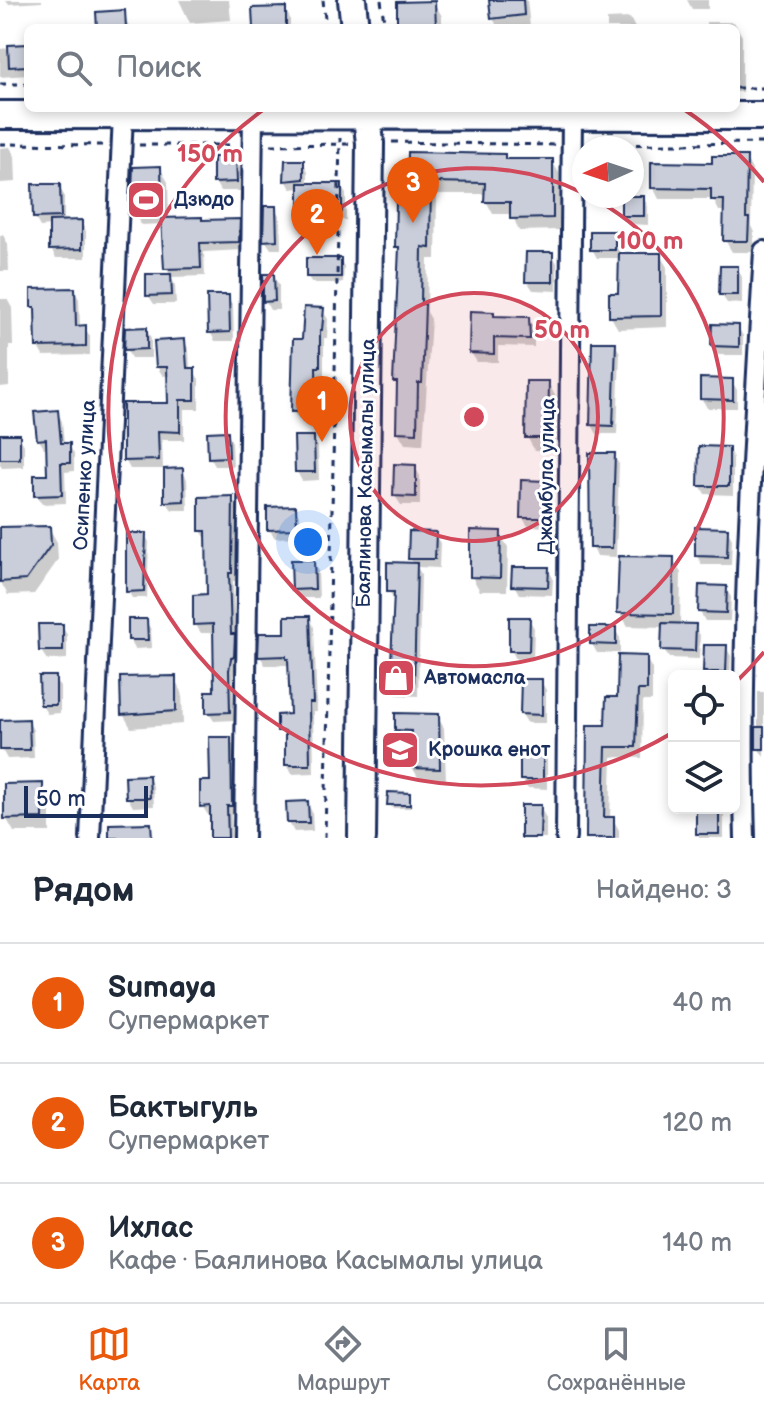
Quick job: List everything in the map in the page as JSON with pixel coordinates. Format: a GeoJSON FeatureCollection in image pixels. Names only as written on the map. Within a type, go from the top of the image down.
{"type":"FeatureCollection","features":[{"type":"Feature","properties":{"kind":"main road"},"geometry":{"type":"LineString","coordinates":[[352,0],[355,24]]}},
{"type":"Feature","properties":{"kind":"main road"},"geometry":{"type":"LineString","coordinates":[[0,115],[366,112],[764,116]]}},
{"type":"Feature","properties":{"kind":"main road","name":"Баялинова Касымалы улица"},"geometry":{"type":"LineString","coordinates":[[362,838],[370,143],[366,112]]}},
{"type":"Feature","properties":{"kind":"street"},"geometry":{"type":"LineString","coordinates":[[244,838],[253,114]]}},
{"type":"Feature","properties":{"kind":"street","name":"Джамбула улица"},"geometry":{"type":"LineString","coordinates":[[566,838],[572,114]]}},
{"type":"Feature","properties":{"kind":"street","name":"Осипенко улица"},"geometry":{"type":"LineString","coordinates":[[90,838],[123,115]]}},
{"type":"Feature","properties":{"kind":"street"},"geometry":{"type":"LineString","coordinates":[[745,838],[742,763],[748,548],[764,251]]}},
{"type":"Feature","properties":{"kind":"path"},"geometry":{"type":"LineString","coordinates":[[323,0],[326,24]]}},
{"type":"Feature","properties":{"kind":"path"},"geometry":{"type":"LineString","coordinates":[[381,0],[384,24]]}},
{"type":"Feature","properties":{"kind":"path"},"geometry":{"type":"LineString","coordinates":[[0,84],[24,84]]}},
{"type":"Feature","properties":{"kind":"path"},"geometry":{"type":"LineString","coordinates":[[740,88],[764,88]]}},
{"type":"Feature","properties":{"kind":"path"},"geometry":{"type":"LineString","coordinates":[[0,144],[355,144]]}},
{"type":"Feature","properties":{"kind":"path"},"geometry":{"type":"LineString","coordinates":[[325,838],[341,145]]}},
{"type":"Feature","properties":{"kind":"building"},"geometry":{"type":"Polygon","coordinates":[[[489,0],[523,0],[524,15],[491,19],[489,0]]]}},
{"type":"Feature","properties":{"kind":"building"},"geometry":{"type":"Polygon","coordinates":[[[435,1],[436,24],[397,24],[397,2],[435,1]]]}},
{"type":"Feature","properties":{"kind":"building"},"geometry":{"type":"Polygon","coordinates":[[[286,7],[286,24],[253,24],[252,8],[286,7]]]}},
{"type":"Feature","properties":{"kind":"building"},"geometry":{"type":"Polygon","coordinates":[[[125,10],[126,24],[97,24],[96,12],[125,10]]]}},
{"type":"Feature","properties":{"kind":"building"},"geometry":{"type":"Polygon","coordinates":[[[24,44],[24,66],[9,67],[8,45],[24,44]]]}},
{"type":"Feature","properties":{"kind":"building"},"geometry":{"type":"Polygon","coordinates":[[[408,152],[505,154],[505,159],[553,159],[553,218],[510,219],[510,202],[484,202],[485,183],[431,182],[430,248],[422,247],[421,304],[425,304],[417,433],[396,432],[397,382],[393,382],[399,247],[395,247],[396,200],[407,200],[408,152]]]}},
{"type":"Feature","properties":{"kind":"building"},"geometry":{"type":"Polygon","coordinates":[[[712,156],[747,156],[748,241],[723,241],[724,200],[711,200],[711,189],[651,188],[651,162],[712,163],[712,156]]]}},
{"type":"Feature","properties":{"kind":"building"},"geometry":{"type":"Polygon","coordinates":[[[213,157],[236,157],[237,182],[213,183],[213,157]]]}},
{"type":"Feature","properties":{"kind":"building"},"geometry":{"type":"Polygon","coordinates":[[[285,160],[304,160],[304,179],[284,181],[285,160]]]}},
{"type":"Feature","properties":{"kind":"building"},"geometry":{"type":"Polygon","coordinates":[[[161,166],[162,211],[131,212],[133,167],[161,166]]]}},
{"type":"Feature","properties":{"kind":"building"},"geometry":{"type":"Polygon","coordinates":[[[299,183],[342,183],[342,212],[299,213],[299,183]]]}},
{"type":"Feature","properties":{"kind":"building"},"geometry":{"type":"Polygon","coordinates":[[[32,184],[60,184],[61,217],[33,218],[32,184]]]}},
{"type":"Feature","properties":{"kind":"building"},"geometry":{"type":"Polygon","coordinates":[[[264,206],[276,206],[277,240],[263,241],[264,206]]]}},
{"type":"Feature","properties":{"kind":"building"},"geometry":{"type":"Polygon","coordinates":[[[621,208],[644,208],[644,216],[621,216],[621,208]]]}},
{"type":"Feature","properties":{"kind":"building"},"geometry":{"type":"Polygon","coordinates":[[[202,217],[202,220],[240,219],[239,242],[200,243],[201,268],[164,269],[161,218],[202,217]]]}},
{"type":"Feature","properties":{"kind":"building"},"geometry":{"type":"Polygon","coordinates":[[[82,220],[82,249],[49,250],[49,221],[82,220]]]}},
{"type":"Feature","properties":{"kind":"building"},"geometry":{"type":"Polygon","coordinates":[[[590,231],[615,231],[615,250],[590,250],[590,231]]]}},
{"type":"Feature","properties":{"kind":"building"},"geometry":{"type":"Polygon","coordinates":[[[526,252],[553,252],[553,282],[525,282],[526,252]]]}},
{"type":"Feature","properties":{"kind":"building"},"geometry":{"type":"Polygon","coordinates":[[[619,253],[661,253],[661,316],[609,317],[609,293],[618,293],[619,253]]]}},
{"type":"Feature","properties":{"kind":"building"},"geometry":{"type":"Polygon","coordinates":[[[306,258],[341,258],[341,277],[306,277],[306,258]]]}},
{"type":"Feature","properties":{"kind":"building"},"geometry":{"type":"Polygon","coordinates":[[[720,266],[738,266],[738,295],[719,295],[720,266]]]}},
{"type":"Feature","properties":{"kind":"building"},"geometry":{"type":"Polygon","coordinates":[[[146,274],[171,274],[172,295],[146,296],[146,274]]]}},
{"type":"Feature","properties":{"kind":"building"},"geometry":{"type":"Polygon","coordinates":[[[263,274],[274,274],[275,301],[263,302],[263,274]]]}},
{"type":"Feature","properties":{"kind":"building"},"geometry":{"type":"Polygon","coordinates":[[[75,288],[76,326],[86,325],[86,346],[36,347],[35,307],[31,307],[31,289],[75,288]]]}},
{"type":"Feature","properties":{"kind":"building"},"geometry":{"type":"Polygon","coordinates":[[[207,295],[229,295],[230,332],[208,333],[207,295]]]}},
{"type":"Feature","properties":{"kind":"building"},"geometry":{"type":"Polygon","coordinates":[[[304,307],[324,308],[320,330],[320,367],[316,367],[317,411],[291,412],[293,339],[302,339],[304,307]]]}},
{"type":"Feature","properties":{"kind":"building"},"geometry":{"type":"Polygon","coordinates":[[[470,311],[494,312],[494,316],[529,317],[530,339],[494,338],[494,354],[469,353],[470,311]]]}},
{"type":"Feature","properties":{"kind":"building"},"geometry":{"type":"Polygon","coordinates":[[[712,324],[739,325],[739,347],[711,346],[712,324]]]}},
{"type":"Feature","properties":{"kind":"building"},"geometry":{"type":"Polygon","coordinates":[[[147,327],[147,349],[124,350],[125,328],[147,327]]]}},
{"type":"Feature","properties":{"kind":"building"},"geometry":{"type":"Polygon","coordinates":[[[185,339],[187,368],[195,368],[195,400],[180,400],[180,432],[158,431],[159,460],[123,461],[123,403],[168,403],[167,367],[156,367],[154,341],[185,339]]]}},
{"type":"Feature","properties":{"kind":"building"},"geometry":{"type":"Polygon","coordinates":[[[592,342],[616,342],[613,426],[590,425],[592,342]]]}},
{"type":"Feature","properties":{"kind":"building"},"geometry":{"type":"Polygon","coordinates":[[[700,378],[733,379],[733,400],[700,399],[700,378]]]}},
{"type":"Feature","properties":{"kind":"building"},"geometry":{"type":"Polygon","coordinates":[[[526,381],[549,381],[548,438],[525,438],[526,381]]]}},
{"type":"Feature","properties":{"kind":"building"},"geometry":{"type":"Polygon","coordinates":[[[58,410],[61,443],[70,443],[70,463],[61,463],[62,495],[34,496],[34,475],[47,475],[46,439],[37,440],[34,412],[58,410]]]}},
{"type":"Feature","properties":{"kind":"building"},"geometry":{"type":"Polygon","coordinates":[[[228,431],[229,457],[208,458],[207,432],[228,431]]]}},
{"type":"Feature","properties":{"kind":"building"},"geometry":{"type":"Polygon","coordinates":[[[0,434],[20,434],[20,459],[0,459],[0,434]]]}},
{"type":"Feature","properties":{"kind":"building"},"geometry":{"type":"Polygon","coordinates":[[[294,436],[314,436],[315,472],[295,472],[294,436]]]}},
{"type":"Feature","properties":{"kind":"building"},"geometry":{"type":"Polygon","coordinates":[[[699,446],[729,447],[729,486],[698,486],[699,446]]]}},
{"type":"Feature","properties":{"kind":"building"},"geometry":{"type":"Polygon","coordinates":[[[589,453],[615,453],[612,548],[590,548],[589,453]]]}},
{"type":"Feature","properties":{"kind":"building"},"geometry":{"type":"Polygon","coordinates":[[[394,464],[416,465],[416,497],[393,496],[394,464]]]}},
{"type":"Feature","properties":{"kind":"building"},"geometry":{"type":"Polygon","coordinates":[[[183,468],[184,501],[164,502],[164,469],[183,468]]]}},
{"type":"Feature","properties":{"kind":"building"},"geometry":{"type":"Polygon","coordinates":[[[521,480],[547,481],[547,518],[520,518],[521,480]]]}},
{"type":"Feature","properties":{"kind":"building"},"geometry":{"type":"Polygon","coordinates":[[[233,496],[232,573],[229,573],[231,634],[235,634],[234,657],[231,658],[229,670],[230,712],[206,713],[206,691],[214,691],[213,624],[193,625],[193,595],[207,594],[206,531],[199,531],[199,497],[233,496]]]}},
{"type":"Feature","properties":{"kind":"building"},"geometry":{"type":"Polygon","coordinates":[[[296,506],[297,529],[267,530],[267,507],[296,506]]]}},
{"type":"Feature","properties":{"kind":"building"},"geometry":{"type":"Polygon","coordinates":[[[50,526],[51,545],[26,580],[0,582],[0,527],[50,526]]]}},
{"type":"Feature","properties":{"kind":"building"},"geometry":{"type":"Polygon","coordinates":[[[695,527],[728,528],[727,557],[695,556],[695,527]]]}},
{"type":"Feature","properties":{"kind":"building"},"geometry":{"type":"Polygon","coordinates":[[[470,530],[501,531],[500,578],[470,577],[470,530]]]}},
{"type":"Feature","properties":{"kind":"building"},"geometry":{"type":"Polygon","coordinates":[[[409,531],[436,532],[435,559],[408,559],[409,531]]]}},
{"type":"Feature","properties":{"kind":"building"},"geometry":{"type":"Polygon","coordinates":[[[126,533],[146,533],[144,591],[126,592],[126,533]]]}},
{"type":"Feature","properties":{"kind":"building"},"geometry":{"type":"Polygon","coordinates":[[[619,556],[674,557],[673,614],[617,613],[619,556]]]}},
{"type":"Feature","properties":{"kind":"building"},"geometry":{"type":"Polygon","coordinates":[[[291,560],[314,560],[315,589],[292,590],[291,560]]]}},
{"type":"Feature","properties":{"kind":"building"},"geometry":{"type":"Polygon","coordinates":[[[387,562],[417,563],[414,687],[390,687],[394,592],[387,592],[387,562]]]}},
{"type":"Feature","properties":{"kind":"building"},"geometry":{"type":"Polygon","coordinates":[[[512,567],[549,567],[548,587],[511,586],[512,567]]]}},
{"type":"Feature","properties":{"kind":"building"},"geometry":{"type":"Polygon","coordinates":[[[699,585],[727,586],[726,613],[698,612],[699,585]]]}},
{"type":"Feature","properties":{"kind":"building"},"geometry":{"type":"Polygon","coordinates":[[[285,616],[310,616],[313,703],[309,703],[310,765],[285,765],[285,731],[277,731],[277,715],[290,714],[288,659],[286,656],[258,657],[259,633],[285,633],[285,616]]]}},
{"type":"Feature","properties":{"kind":"building"},"geometry":{"type":"Polygon","coordinates":[[[509,617],[530,617],[529,651],[509,651],[509,617]]]}},
{"type":"Feature","properties":{"kind":"building"},"geometry":{"type":"Polygon","coordinates":[[[128,619],[147,619],[148,640],[128,640],[128,619]]]}},
{"type":"Feature","properties":{"kind":"building"},"geometry":{"type":"Polygon","coordinates":[[[662,623],[696,624],[695,651],[661,650],[662,623]]]}},
{"type":"Feature","properties":{"kind":"building"},"geometry":{"type":"Polygon","coordinates":[[[38,624],[63,624],[63,651],[39,651],[38,624]]]}},
{"type":"Feature","properties":{"kind":"building"},"geometry":{"type":"Polygon","coordinates":[[[590,627],[616,627],[616,645],[590,644],[590,627]]]}},
{"type":"Feature","properties":{"kind":"building"},"geometry":{"type":"Polygon","coordinates":[[[704,645],[727,645],[726,670],[703,670],[704,645]]]}},
{"type":"Feature","properties":{"kind":"building"},"geometry":{"type":"Polygon","coordinates":[[[618,655],[647,656],[647,690],[638,690],[636,747],[606,747],[604,817],[614,817],[614,838],[586,838],[587,725],[605,725],[606,697],[617,697],[618,655]]]}},
{"type":"Feature","properties":{"kind":"building"},"geometry":{"type":"Polygon","coordinates":[[[39,676],[56,676],[56,705],[40,705],[39,676]]]}},
{"type":"Feature","properties":{"kind":"building"},"geometry":{"type":"Polygon","coordinates":[[[176,676],[176,711],[121,715],[120,677],[176,676]]]}},
{"type":"Feature","properties":{"kind":"building"},"geometry":{"type":"Polygon","coordinates":[[[521,679],[542,679],[542,715],[520,714],[521,679]]]}},
{"type":"Feature","properties":{"kind":"building"},"geometry":{"type":"Polygon","coordinates":[[[395,713],[439,714],[440,769],[410,768],[411,731],[395,730],[395,713]]]}},
{"type":"Feature","properties":{"kind":"building"},"geometry":{"type":"Polygon","coordinates":[[[29,719],[30,750],[0,750],[0,720],[29,719]]]}},
{"type":"Feature","properties":{"kind":"building"},"geometry":{"type":"Polygon","coordinates":[[[756,727],[764,727],[764,749],[756,749],[756,727]]]}},
{"type":"Feature","properties":{"kind":"building"},"geometry":{"type":"Polygon","coordinates":[[[209,737],[231,737],[232,806],[227,806],[228,838],[210,838],[210,806],[200,807],[200,781],[210,781],[209,737]]]}},
{"type":"Feature","properties":{"kind":"building"},"geometry":{"type":"Polygon","coordinates":[[[520,747],[543,747],[543,780],[520,780],[520,747]]]}},
{"type":"Feature","properties":{"kind":"building"},"geometry":{"type":"Polygon","coordinates":[[[149,775],[150,798],[126,798],[125,776],[149,775]]]}},
{"type":"Feature","properties":{"kind":"building"},"geometry":{"type":"Polygon","coordinates":[[[43,783],[43,818],[4,819],[4,784],[43,783]]]}},
{"type":"Feature","properties":{"kind":"building"},"geometry":{"type":"Polygon","coordinates":[[[388,792],[410,793],[410,805],[387,805],[388,792]]]}},
{"type":"Feature","properties":{"kind":"building"},"geometry":{"type":"Polygon","coordinates":[[[308,801],[309,823],[287,823],[286,802],[308,801]]]}},
{"type":"Feature","properties":{"kind":"building"},"geometry":{"type":"Polygon","coordinates":[[[521,805],[541,805],[540,838],[521,838],[521,805]]]}},
{"type":"Feature","properties":{"kind":"building"},"geometry":{"type":"Polygon","coordinates":[[[696,814],[719,814],[719,834],[696,834],[696,814]]]}},
{"type":"Feature","properties":{"kind":"building"},"geometry":{"type":"Polygon","coordinates":[[[151,823],[152,838],[109,838],[109,824],[151,823]]]}},
{"type":"Feature","properties":{"kind":"place","name":"Дзюдо"},"geometry":{"type":"Point","coordinates":[146,200]}},
{"type":"Feature","properties":{"kind":"place","name":"Ихлас"},"geometry":{"type":"Point","coordinates":[413,223]}},
{"type":"Feature","properties":{"kind":"place","name":"Бактыгуль"},"geometry":{"type":"Point","coordinates":[317,255]}},
{"type":"Feature","properties":{"kind":"place","name":"Sumaya"},"geometry":{"type":"Point","coordinates":[322,442]}},
{"type":"Feature","properties":{"kind":"place","name":"Автомасла"},"geometry":{"type":"Point","coordinates":[396,678]}},
{"type":"Feature","properties":{"kind":"place","name":"Крошка енот"},"geometry":{"type":"Point","coordinates":[400,750]}}]}
